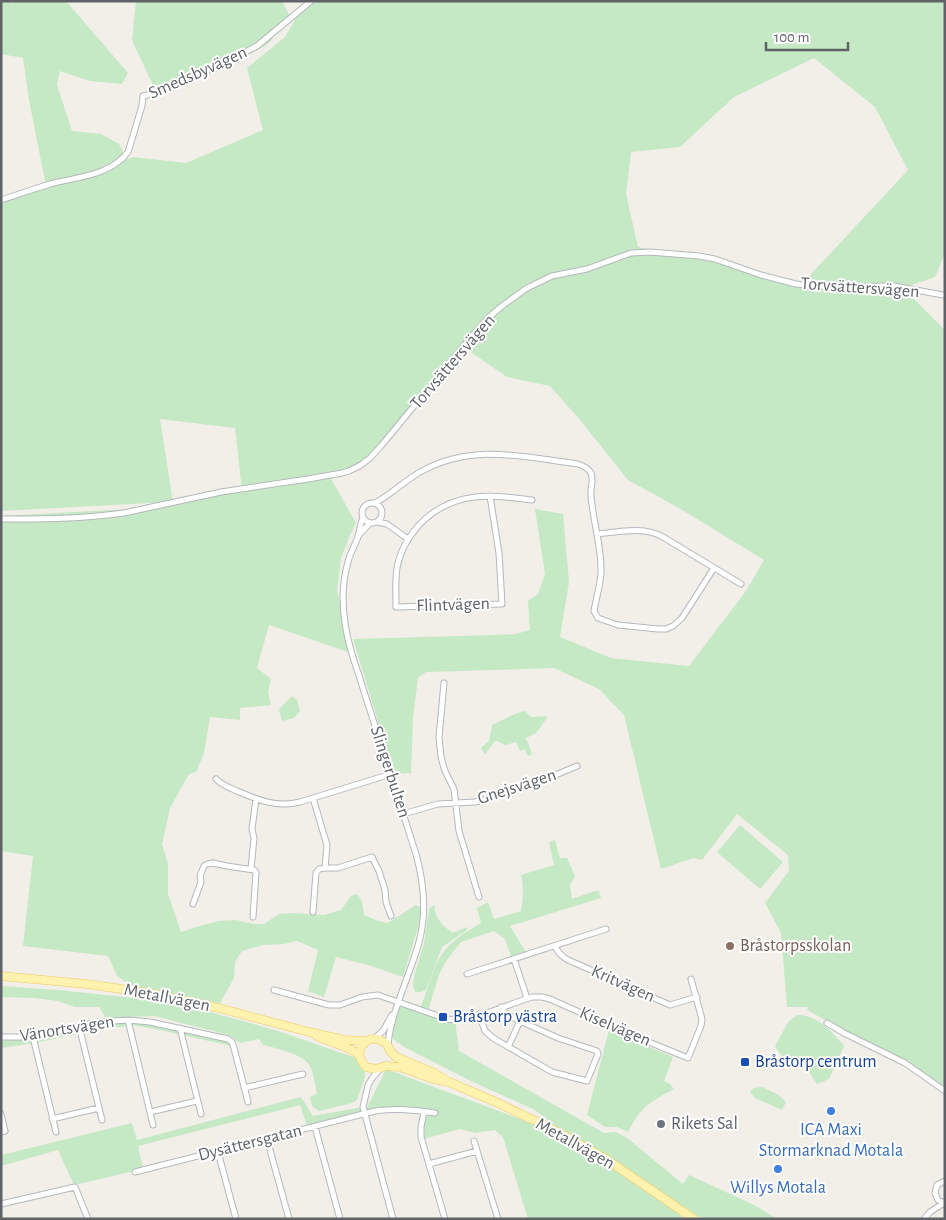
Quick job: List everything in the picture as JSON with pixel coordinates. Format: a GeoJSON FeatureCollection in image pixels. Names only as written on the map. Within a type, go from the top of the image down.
{"type":"FeatureCollection","features":[{"type":"Feature","properties":{"kind":"main road","name":"Metallvägen"},"geometry":{"type":"LineString","coordinates":[[1,977],[86,984],[143,992],[219,1008],[345,1040],[366,1041],[375,1038],[384,1041],[400,1060],[434,1073],[579,1144],[629,1174],[694,1219]]}},
{"type":"Feature","properties":{"kind":"main road","name":"Metallvägen"},"geometry":{"type":"LineString","coordinates":[[309,1032],[330,1042],[348,1047],[360,1055]]}},
{"type":"Feature","properties":{"kind":"main road"},"geometry":{"type":"LineString","coordinates":[[366,1041],[361,1047],[360,1055],[366,1067]]}},
{"type":"Feature","properties":{"kind":"main road"},"geometry":{"type":"LineString","coordinates":[[382,1067],[390,1058],[389,1049]]}},
{"type":"Feature","properties":{"kind":"main road","name":"Metallvägen"},"geometry":{"type":"LineString","coordinates":[[366,1067],[373,1069],[400,1067],[433,1079],[449,1082]]}},
{"type":"Feature","properties":{"kind":"street","name":"Smedsbyvägen"},"geometry":{"type":"LineString","coordinates":[[1,200],[50,184],[94,173],[114,165],[124,158],[128,152],[142,106],[143,96],[155,93],[243,54],[264,41],[311,1]]}},
{"type":"Feature","properties":{"kind":"street","name":"Torvsättersvägen"},"geometry":{"type":"LineString","coordinates":[[1,519],[110,515],[221,492],[342,473],[361,466],[394,431],[472,336],[502,306],[527,288],[544,279],[582,270],[631,253],[650,252],[706,257],[776,279],[807,286],[894,286],[944,295]]}},
{"type":"Feature","properties":{"kind":"street"},"geometry":{"type":"LineString","coordinates":[[408,539],[387,524],[365,521],[362,513],[364,506],[388,496],[399,486],[422,471],[442,462],[464,456],[487,453],[500,454],[583,466],[591,473],[591,495],[598,534],[601,571],[594,613],[598,618],[614,624],[658,629],[666,629],[673,626],[682,618],[714,568]]}},
{"type":"Feature","properties":{"kind":"street"},"geometry":{"type":"LineString","coordinates":[[377,522],[388,496]]}},
{"type":"Feature","properties":{"kind":"street","name":"Flintvägen"},"geometry":{"type":"LineString","coordinates":[[490,496],[499,553],[502,604],[396,607],[397,568],[401,555],[408,539],[416,528],[432,513],[447,504],[465,498],[490,496],[532,500]]}},
{"type":"Feature","properties":{"kind":"street"},"geometry":{"type":"LineString","coordinates":[[375,503],[378,504],[387,524]]}},
{"type":"Feature","properties":{"kind":"street","name":"Slingerbulten"},"geometry":{"type":"LineString","coordinates":[[363,518],[346,572],[343,592],[344,622],[352,654],[420,869],[424,893],[424,913],[419,942],[399,1002],[383,1031],[375,1038]]}},
{"type":"Feature","properties":{"kind":"street","name":"Slingerbulten"},"geometry":{"type":"LineString","coordinates":[[358,536],[370,523]]}},
{"type":"Feature","properties":{"kind":"street"},"geometry":{"type":"LineString","coordinates":[[598,534],[634,530],[654,533],[741,584]]}},
{"type":"Feature","properties":{"kind":"street"},"geometry":{"type":"LineString","coordinates":[[444,683],[439,748],[445,770],[454,789],[456,803]]}},
{"type":"Feature","properties":{"kind":"street","name":"Gnejsvägen"},"geometry":{"type":"LineString","coordinates":[[403,814],[430,806],[480,801],[506,794],[577,766]]}},
{"type":"Feature","properties":{"kind":"street"},"geometry":{"type":"LineString","coordinates":[[216,780],[256,799],[285,805],[391,774]]}},
{"type":"Feature","properties":{"kind":"street"},"geometry":{"type":"LineString","coordinates":[[313,798],[327,845],[326,868]]}},
{"type":"Feature","properties":{"kind":"street"},"geometry":{"type":"LineString","coordinates":[[251,869],[254,838],[252,830],[256,799]]}},
{"type":"Feature","properties":{"kind":"street","name":"Gnejsvägen"},"geometry":{"type":"LineString","coordinates":[[456,803],[459,831],[479,897]]}},
{"type":"Feature","properties":{"kind":"street"},"geometry":{"type":"LineString","coordinates":[[314,912],[316,873],[319,869],[338,868],[372,858],[385,890],[386,902],[391,916]]}},
{"type":"Feature","properties":{"kind":"street"},"geometry":{"type":"LineString","coordinates":[[193,904],[201,882],[200,876],[204,866],[207,864],[213,862],[223,866],[251,869],[256,872],[253,917]]}},
{"type":"Feature","properties":{"kind":"street"},"geometry":{"type":"LineString","coordinates":[[467,974],[606,929]]}},
{"type":"Feature","properties":{"kind":"street","name":"Kritvägen"},"geometry":{"type":"LineString","coordinates":[[555,946],[566,959],[670,1005],[697,998]]}},
{"type":"Feature","properties":{"kind":"street"},"geometry":{"type":"LineString","coordinates":[[514,959],[527,998]]}},
{"type":"Feature","properties":{"kind":"street"},"geometry":{"type":"LineString","coordinates":[[691,979],[697,998]]}},
{"type":"Feature","properties":{"kind":"street","name":"Kiselvägen"},"geometry":{"type":"LineString","coordinates":[[274,990],[329,1005],[340,1005],[373,995],[382,996],[454,1020],[464,1019],[527,998],[539,997],[550,999],[688,1058],[702,1023],[697,998]]}},
{"type":"Feature","properties":{"kind":"street"},"geometry":{"type":"LineString","coordinates":[[479,1014],[488,1035],[552,1072],[587,1081],[598,1054],[596,1051],[558,1038],[520,1021],[506,1014],[501,1007]]}},
{"type":"Feature","properties":{"kind":"street","name":"Slingerbulten"},"geometry":{"type":"LineString","coordinates":[[389,1049],[390,1034],[396,1008]]}},
{"type":"Feature","properties":{"kind":"street"},"geometry":{"type":"LineString","coordinates":[[128,1020],[154,1125]]}},
{"type":"Feature","properties":{"kind":"street","name":"Vänortsvägen"},"geometry":{"type":"LineString","coordinates":[[1,1037],[33,1037],[98,1022],[128,1020],[150,1022],[230,1040],[234,1048],[248,1102]]}},
{"type":"Feature","properties":{"kind":"street"},"geometry":{"type":"LineString","coordinates":[[508,1047],[520,1021]]}},
{"type":"Feature","properties":{"kind":"street"},"geometry":{"type":"LineString","coordinates":[[827,1023],[905,1063],[945,1091]]}},
{"type":"Feature","properties":{"kind":"street"},"geometry":{"type":"LineString","coordinates":[[79,1026],[102,1120]]}},
{"type":"Feature","properties":{"kind":"street"},"geometry":{"type":"LineString","coordinates":[[180,1028],[201,1114]]}},
{"type":"Feature","properties":{"kind":"street"},"geometry":{"type":"LineString","coordinates":[[33,1037],[56,1132]]}},
{"type":"Feature","properties":{"kind":"street"},"geometry":{"type":"LineString","coordinates":[[366,1067],[368,1085],[363,1105],[364,1114],[393,1219]]}},
{"type":"Feature","properties":{"kind":"street"},"geometry":{"type":"LineString","coordinates":[[368,1085],[382,1067]]}},
{"type":"Feature","properties":{"kind":"street"},"geometry":{"type":"LineString","coordinates":[[244,1088],[303,1074]]}},
{"type":"Feature","properties":{"kind":"street"},"geometry":{"type":"LineString","coordinates":[[150,1112],[197,1100]]}},
{"type":"Feature","properties":{"kind":"street"},"geometry":{"type":"LineString","coordinates":[[52,1119],[99,1108]]}},
{"type":"Feature","properties":{"kind":"street","name":"Dysättersgatan"},"geometry":{"type":"LineString","coordinates":[[136,1172],[375,1111],[395,1109],[435,1113]]}},
{"type":"Feature","properties":{"kind":"street"},"geometry":{"type":"LineString","coordinates":[[424,1112],[421,1137],[445,1219]]}},
{"type":"Feature","properties":{"kind":"street"},"geometry":{"type":"LineString","coordinates":[[1,1114],[6,1131],[1,1132]]}},
{"type":"Feature","properties":{"kind":"street"},"geometry":{"type":"LineString","coordinates":[[315,1127],[340,1219]]}},
{"type":"Feature","properties":{"kind":"street"},"geometry":{"type":"LineString","coordinates":[[267,1139],[289,1219]]}},
{"type":"Feature","properties":{"kind":"street"},"geometry":{"type":"LineString","coordinates":[[474,1141],[498,1219]]}},
{"type":"Feature","properties":{"kind":"street"},"geometry":{"type":"LineString","coordinates":[[429,1164],[477,1151]]}},
{"type":"Feature","properties":{"kind":"street"},"geometry":{"type":"LineString","coordinates":[[218,1152],[236,1219]]}},
{"type":"Feature","properties":{"kind":"street"},"geometry":{"type":"LineString","coordinates":[[930,1212],[936,1197],[936,1187],[945,1181]]}},
{"type":"Feature","properties":{"kind":"street"},"geometry":{"type":"LineString","coordinates":[[1,1204],[75,1187],[88,1219]]}},
{"type":"Feature","properties":{"kind":"street"},"geometry":{"type":"LineString","coordinates":[[936,1197],[944,1203]]}},
{"type":"Feature","properties":{"kind":"street"},"geometry":{"type":"LineString","coordinates":[[924,1219],[930,1212],[944,1203]]}},
{"type":"Feature","properties":{"kind":"green space"},"geometry":{"type":"Polygon","coordinates":[[[1,1],[10,1],[12,7],[11,1],[66,1],[128,73],[122,84],[90,81],[60,71],[57,85],[72,131],[101,134],[119,144],[125,156],[119,162],[133,157],[186,163],[263,130],[247,68],[285,37],[306,1],[945,1],[945,253],[935,277],[903,288],[945,330],[945,1091],[902,1061],[807,1010],[808,1007],[787,1007],[781,933],[765,903],[789,871],[788,855],[737,814],[702,860],[693,858],[661,869],[624,715],[599,689],[554,668],[426,672],[418,678],[413,718],[411,773],[394,774],[353,639],[516,634],[530,630],[528,601],[538,594],[545,574],[535,509],[563,514],[569,582],[560,637],[611,658],[689,666],[746,591],[764,560],[679,508],[628,480],[550,386],[507,377],[462,346],[407,419],[384,446],[358,467],[329,475],[356,523],[341,558],[337,590],[351,653],[269,625],[257,668],[271,679],[268,693],[271,705],[240,708],[240,720],[210,717],[204,753],[196,772],[189,774],[170,808],[162,844],[168,864],[168,894],[181,932],[218,921],[236,920],[264,924],[279,914],[324,915],[341,910],[351,896],[357,894],[362,901],[364,915],[378,921],[388,923],[416,905],[422,908],[403,977],[336,957],[324,997],[308,991],[318,950],[297,941],[263,945],[242,951],[235,962],[234,978],[220,1003],[133,987],[117,976],[108,956],[23,946],[33,856],[1,851],[1,516],[149,508],[169,502],[1,511],[1,203],[46,186],[29,100],[23,58],[1,54],[1,1]],[[814,58],[734,97],[680,147],[631,152],[626,194],[638,247],[726,265],[801,285],[908,170],[875,107],[814,58]],[[634,249],[593,265],[613,263],[634,249]],[[160,419],[173,502],[242,490],[235,428],[160,419]]]}},
{"type":"Feature","properties":{"kind":"green space"},"geometry":{"type":"Polygon","coordinates":[[[136,1],[282,1],[292,21],[265,46],[218,71],[156,92],[132,40],[136,1]]]}},
{"type":"Feature","properties":{"kind":"green space"},"geometry":{"type":"Polygon","coordinates":[[[292,696],[297,700],[300,711],[294,718],[282,721],[279,709],[292,696]]]}},
{"type":"Feature","properties":{"kind":"green space"},"geometry":{"type":"Polygon","coordinates":[[[525,711],[531,717],[547,716],[536,733],[526,738],[532,754],[528,756],[525,749],[520,751],[516,742],[505,745],[495,741],[485,754],[481,748],[489,741],[492,725],[525,711]]]}},
{"type":"Feature","properties":{"kind":"green space"},"geometry":{"type":"Polygon","coordinates":[[[740,825],[783,862],[760,889],[717,852],[740,825]]]}},
{"type":"Feature","properties":{"kind":"green space"},"geometry":{"type":"Polygon","coordinates":[[[555,840],[560,858],[567,858],[575,876],[570,885],[572,899],[598,890],[601,898],[510,926],[527,954],[511,960],[505,939],[494,931],[461,942],[446,961],[439,975],[428,1011],[443,1018],[455,1020],[459,1051],[604,1133],[616,1132],[627,1138],[683,1184],[689,1175],[754,1205],[777,1219],[703,1219],[633,1175],[684,1219],[528,1219],[503,1137],[495,1130],[475,1133],[460,1129],[424,1139],[425,1113],[416,1109],[377,1109],[364,1115],[308,1128],[300,1105],[138,1146],[143,1169],[74,1185],[58,1150],[1,1166],[1,1155],[132,1123],[137,1140],[301,1097],[313,1116],[363,1107],[364,1114],[386,1069],[571,1138],[535,1110],[471,1081],[404,1047],[392,1038],[399,1002],[420,1008],[434,970],[443,953],[457,938],[481,923],[477,908],[488,902],[494,919],[521,911],[523,884],[521,875],[554,865],[549,842],[555,840]]]}},
{"type":"Feature","properties":{"kind":"green space"},"geometry":{"type":"Polygon","coordinates":[[[434,905],[438,918],[449,930],[453,933],[467,927],[467,930],[442,947],[426,990],[415,992],[413,985],[415,973],[424,943],[429,909],[434,905]]]}},
{"type":"Feature","properties":{"kind":"green space"},"geometry":{"type":"Polygon","coordinates":[[[1,986],[134,998],[203,1010],[278,1031],[356,1058],[364,1065],[365,1077],[357,1100],[319,1111],[312,1106],[310,1097],[317,1094],[312,1072],[307,1062],[289,1052],[263,1045],[259,1039],[240,1043],[229,1035],[154,1016],[106,1018],[99,1007],[75,1007],[58,1001],[1,997],[1,986]]]}},
{"type":"Feature","properties":{"kind":"green space"},"geometry":{"type":"Polygon","coordinates":[[[797,1015],[818,1021],[844,1046],[829,1079],[817,1084],[805,1066],[785,1061],[775,1046],[788,1022],[797,1015]]]}},
{"type":"Feature","properties":{"kind":"green space"},"geometry":{"type":"Polygon","coordinates":[[[129,1019],[151,1020],[231,1038],[236,1047],[132,1025],[1,1048],[1,1035],[33,1035],[129,1019]]]}},
{"type":"Feature","properties":{"kind":"green space"},"geometry":{"type":"Polygon","coordinates":[[[609,1030],[673,1057],[664,1081],[674,1089],[654,1100],[646,1107],[628,1132],[617,1127],[605,1127],[587,1115],[609,1030]]]}},
{"type":"Feature","properties":{"kind":"green space"},"geometry":{"type":"Polygon","coordinates":[[[762,1087],[777,1094],[786,1102],[782,1110],[755,1098],[750,1092],[754,1088],[762,1087]]]}},
{"type":"Feature","properties":{"kind":"place","name":"Bråstorpsskolan"},"geometry":{"type":"Point","coordinates":[730,946]}},
{"type":"Feature","properties":{"kind":"place","name":"Bråstorp västra"},"geometry":{"type":"Point","coordinates":[443,1017]}},
{"type":"Feature","properties":{"kind":"place","name":"Bråstorp centrum"},"geometry":{"type":"Point","coordinates":[745,1062]}},
{"type":"Feature","properties":{"kind":"place","name":"ICA Maxi Stormarknad Motala"},"geometry":{"type":"Point","coordinates":[831,1111]}},
{"type":"Feature","properties":{"kind":"place","name":"Rikets Sal"},"geometry":{"type":"Point","coordinates":[661,1124]}},
{"type":"Feature","properties":{"kind":"place","name":"Willys Motala"},"geometry":{"type":"Point","coordinates":[778,1169]}}]}
